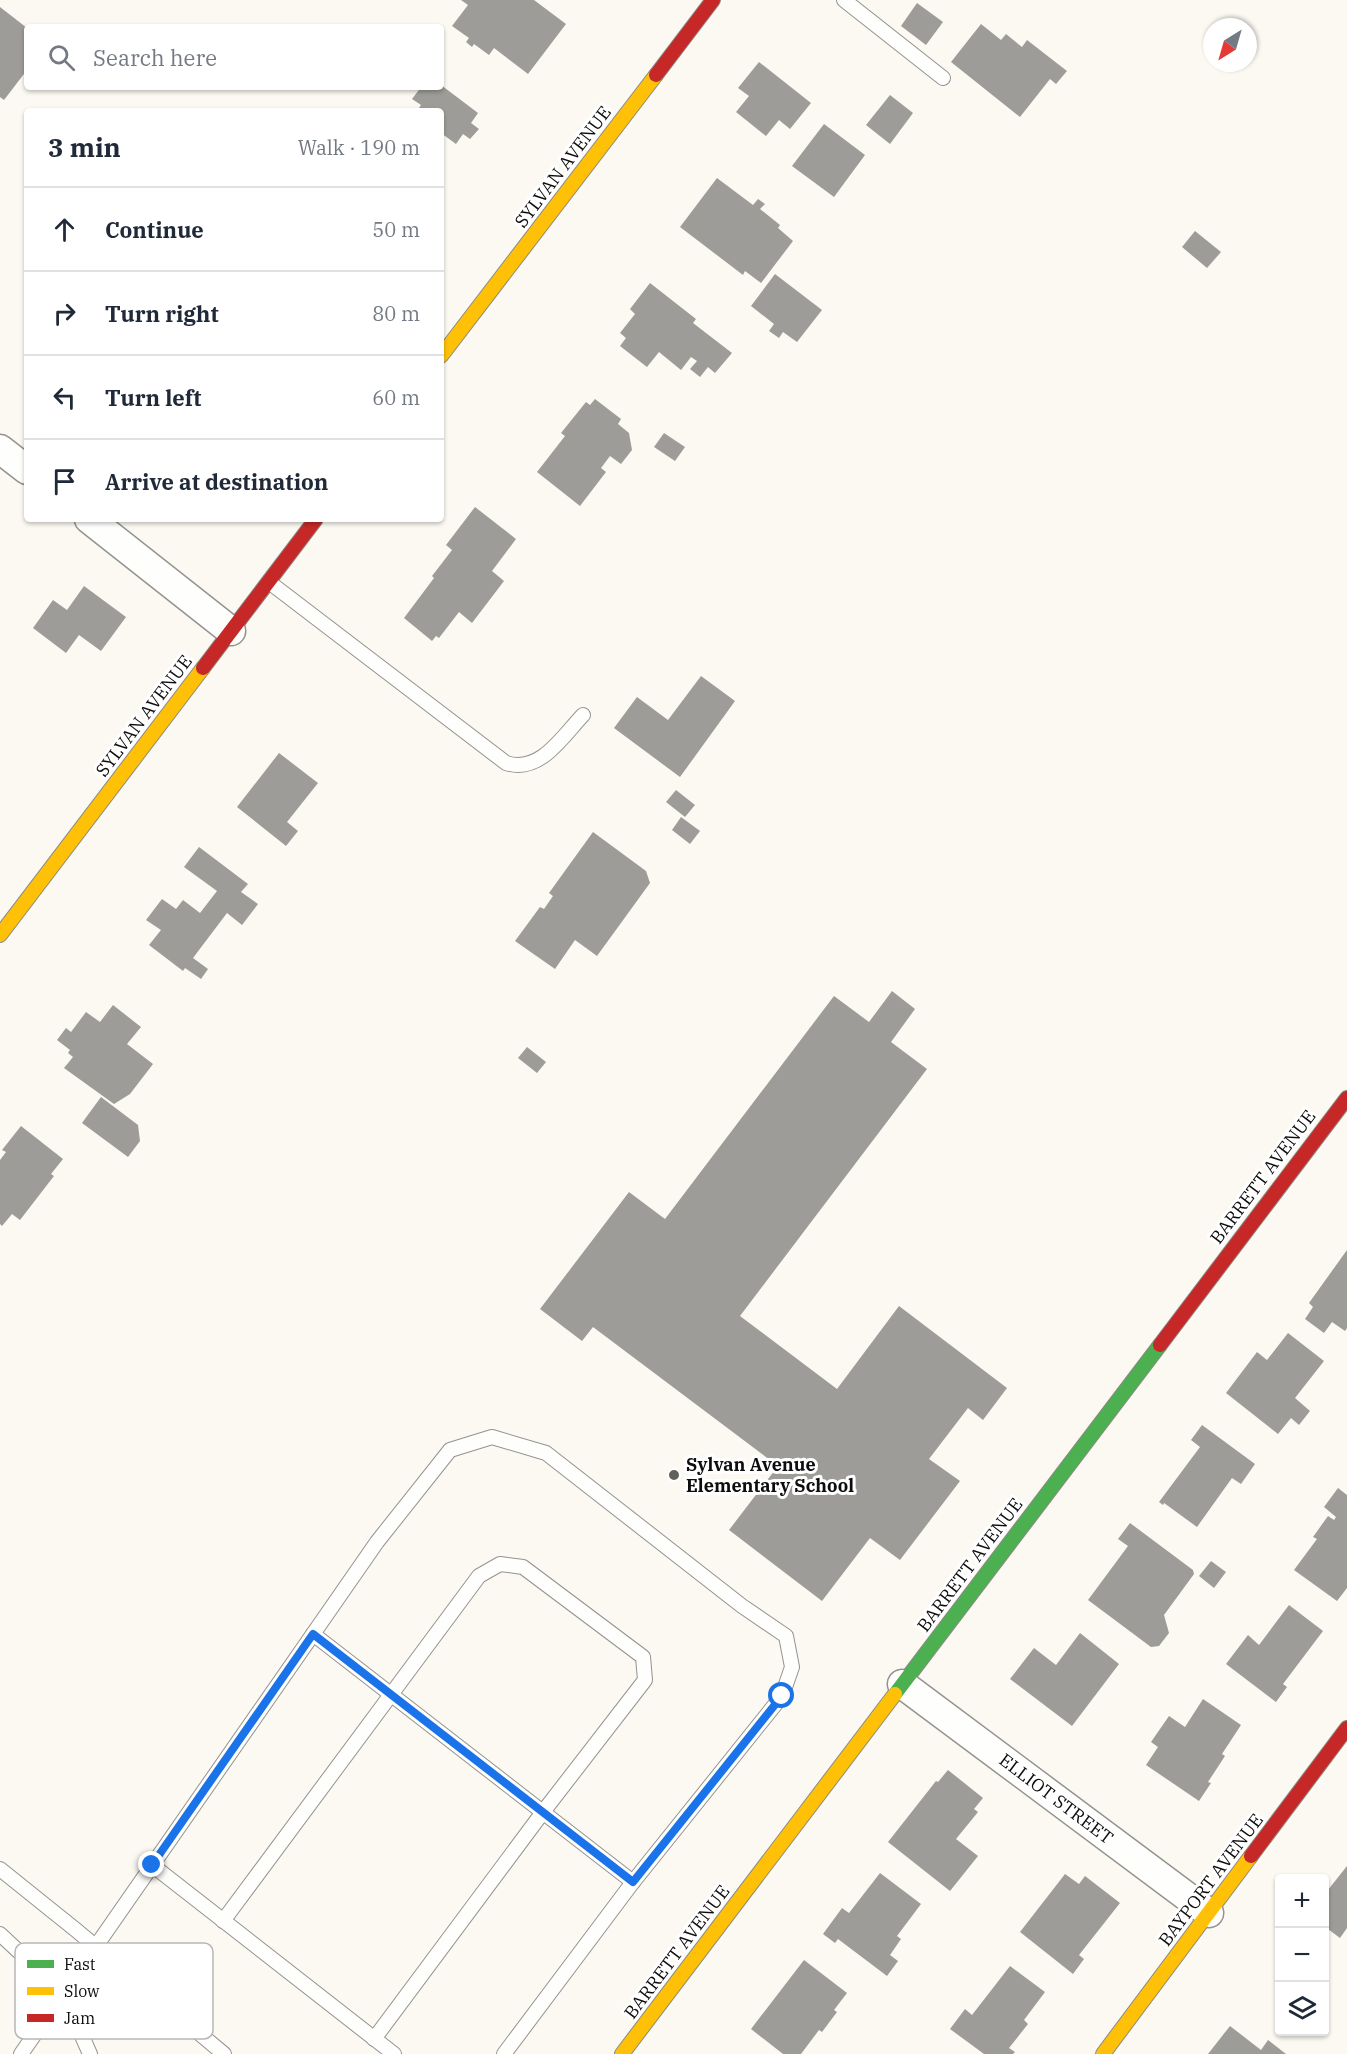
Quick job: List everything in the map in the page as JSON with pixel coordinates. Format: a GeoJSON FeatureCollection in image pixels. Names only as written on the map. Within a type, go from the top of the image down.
{"type":"FeatureCollection","features":[{"type":"Feature","properties":{"kind":"street","name":"SYLVAN AVENUE"},"geometry":{"type":"LineString","coordinates":[[444,352],[713,0]]}},
{"type":"Feature","properties":{"kind":"street"},"geometry":{"type":"LineString","coordinates":[[0,449],[24,468]]}},
{"type":"Feature","properties":{"kind":"street"},"geometry":{"type":"LineString","coordinates":[[93,522],[231,631]]}},
{"type":"Feature","properties":{"kind":"street","name":"SYLVAN AVENUE"},"geometry":{"type":"LineString","coordinates":[[0,935],[314,522]]}},
{"type":"Feature","properties":{"kind":"street","name":"BARRETT AVENUE"},"geometry":{"type":"LineString","coordinates":[[622,2054],[1347,1098]]}},
{"type":"Feature","properties":{"kind":"street","name":"ELLIOT STREET"},"geometry":{"type":"LineString","coordinates":[[902,1684],[1209,1913]]}},
{"type":"Feature","properties":{"kind":"street","name":"BAYPORT AVENUE"},"geometry":{"type":"LineString","coordinates":[[1103,2054],[1347,1728]]}},
{"type":"Feature","properties":{"kind":"lane"},"geometry":{"type":"LineString","coordinates":[[844,0],[943,78]]}},
{"type":"Feature","properties":{"kind":"lane"},"geometry":{"type":"LineString","coordinates":[[268,582],[506,763],[518,766],[542,758],[583,715]]}},
{"type":"Feature","properties":{"kind":"lane"},"geometry":{"type":"LineString","coordinates":[[99,1943],[376,1542],[450,1450],[492,1437],[546,1453],[742,1606],[786,1636],[792,1667],[782,1696],[633,1882],[504,2054]]}},
{"type":"Feature","properties":{"kind":"lane"},"geometry":{"type":"LineString","coordinates":[[223,1921],[479,1576],[500,1564],[523,1567],[643,1657],[645,1680],[543,1812],[374,2039]]}},
{"type":"Feature","properties":{"kind":"lane"},"geometry":{"type":"LineString","coordinates":[[313,1634],[633,1882]]}},
{"type":"Feature","properties":{"kind":"lane"},"geometry":{"type":"LineString","coordinates":[[152,1865],[394,2054]]}},
{"type":"Feature","properties":{"kind":"lane"},"geometry":{"type":"LineString","coordinates":[[0,1869],[91,1943]]}},
{"type":"Feature","properties":{"kind":"lane"},"geometry":{"type":"LineString","coordinates":[[0,1934],[15,1948]]}},
{"type":"Feature","properties":{"kind":"lane"},"geometry":{"type":"LineString","coordinates":[[21,2054],[31,2039]]}},
{"type":"Feature","properties":{"kind":"lane"},"geometry":{"type":"LineString","coordinates":[[83,2039],[90,2054]]}},
{"type":"Feature","properties":{"kind":"lane"},"geometry":{"type":"LineString","coordinates":[[206,2039],[224,2054]]}},
{"type":"Feature","properties":{"kind":"building"},"geometry":{"type":"Polygon","coordinates":[[[461,0],[534,0],[566,24],[528,74],[494,48],[489,55],[474,44],[472,47],[466,42],[469,38],[452,26],[468,5],[461,0]]]}},
{"type":"Feature","properties":{"kind":"building"},"geometry":{"type":"Polygon","coordinates":[[[917,3],[943,22],[926,45],[901,26],[917,3]]]}},
{"type":"Feature","properties":{"kind":"building"},"geometry":{"type":"Polygon","coordinates":[[[0,7],[24,26],[24,74],[4,100],[0,97],[0,7]]]}},
{"type":"Feature","properties":{"kind":"building"},"geometry":{"type":"Polygon","coordinates":[[[981,24],[1001,40],[1006,34],[1022,47],[1027,40],[1067,71],[1056,84],[1050,79],[1020,117],[951,62],[981,24]]]}},
{"type":"Feature","properties":{"kind":"building"},"geometry":{"type":"Polygon","coordinates":[[[759,62],[811,103],[790,129],[779,120],[766,136],[736,112],[749,96],[738,88],[759,62]]]}},
{"type":"Feature","properties":{"kind":"building"},"geometry":{"type":"Polygon","coordinates":[[[444,87],[478,113],[471,123],[479,129],[470,139],[463,134],[456,144],[444,135],[444,108],[419,108],[421,105],[412,99],[419,90],[444,90],[444,87]]]}},
{"type":"Feature","properties":{"kind":"building"},"geometry":{"type":"Polygon","coordinates":[[[890,95],[913,113],[890,144],[866,125],[890,95]]]}},
{"type":"Feature","properties":{"kind":"building"},"geometry":{"type":"Polygon","coordinates":[[[824,124],[865,155],[834,197],[792,166],[824,124]]]}},
{"type":"Feature","properties":{"kind":"building"},"geometry":{"type":"Polygon","coordinates":[[[717,178],[753,205],[758,199],[765,204],[760,209],[780,225],[778,228],[793,241],[761,283],[745,271],[743,275],[680,227],[717,178]]]}},
{"type":"Feature","properties":{"kind":"building"},"geometry":{"type":"Polygon","coordinates":[[[1195,231],[1221,252],[1207,268],[1182,247],[1195,231]]]}},
{"type":"Feature","properties":{"kind":"building"},"geometry":{"type":"Polygon","coordinates":[[[775,274],[822,310],[797,342],[783,332],[779,338],[769,331],[774,324],[751,306],[775,274]]]}},
{"type":"Feature","properties":{"kind":"building"},"geometry":{"type":"Polygon","coordinates":[[[650,283],[696,319],[693,323],[732,353],[715,373],[708,367],[700,377],[690,369],[697,361],[691,357],[681,370],[659,352],[647,367],[620,346],[626,338],[620,333],[635,314],[630,309],[650,283]]]}},
{"type":"Feature","properties":{"kind":"building"},"geometry":{"type":"Polygon","coordinates":[[[595,399],[621,419],[618,424],[629,433],[632,450],[621,464],[610,456],[601,468],[606,472],[580,506],[537,472],[565,436],[561,433],[586,402],[590,405],[595,399]]]}},
{"type":"Feature","properties":{"kind":"building"},"geometry":{"type":"Polygon","coordinates":[[[664,433],[685,447],[675,461],[654,447],[664,433]]]}},
{"type":"Feature","properties":{"kind":"building"},"geometry":{"type":"Polygon","coordinates":[[[475,507],[516,539],[492,571],[504,581],[472,623],[459,612],[439,638],[436,636],[432,641],[404,618],[452,550],[446,545],[475,507]]]}},
{"type":"Feature","properties":{"kind":"building"},"geometry":{"type":"Polygon","coordinates":[[[84,586],[126,617],[101,651],[79,635],[66,653],[33,628],[53,600],[67,610],[84,586]]]}},
{"type":"Feature","properties":{"kind":"building"},"geometry":{"type":"Polygon","coordinates":[[[701,676],[735,701],[680,777],[614,728],[637,697],[668,720],[701,676]]]}},
{"type":"Feature","properties":{"kind":"building"},"geometry":{"type":"Polygon","coordinates":[[[279,753],[318,783],[287,822],[298,831],[286,846],[237,807],[279,753]]]}},
{"type":"Feature","properties":{"kind":"building"},"geometry":{"type":"Polygon","coordinates":[[[676,790],[695,805],[685,817],[666,802],[676,790]]]}},
{"type":"Feature","properties":{"kind":"building"},"geometry":{"type":"Polygon","coordinates":[[[681,817],[700,831],[690,844],[672,830],[681,817]]]}},
{"type":"Feature","properties":{"kind":"building"},"geometry":{"type":"Polygon","coordinates":[[[593,832],[646,871],[650,883],[597,956],[575,940],[555,969],[515,941],[540,907],[544,909],[553,896],[549,893],[593,832]]]}},
{"type":"Feature","properties":{"kind":"building"},"geometry":{"type":"Polygon","coordinates":[[[199,847],[248,884],[241,892],[258,904],[242,925],[227,913],[193,958],[208,969],[201,979],[185,968],[183,971],[149,945],[161,930],[146,920],[162,899],[176,909],[183,900],[200,913],[217,891],[184,867],[199,847]]]}},
{"type":"Feature","properties":{"kind":"building","name":"Sylvan Avenue Elementary School"},"geometry":{"type":"Polygon","coordinates":[[[892,991],[915,1009],[891,1042],[927,1069],[740,1316],[837,1389],[899,1306],[1007,1388],[983,1420],[968,1408],[929,1459],[960,1481],[900,1560],[870,1538],[822,1601],[729,1530],[778,1466],[593,1327],[582,1341],[540,1309],[629,1192],[665,1219],[834,996],[869,1022],[892,991]]]}},
{"type":"Feature","properties":{"kind":"building"},"geometry":{"type":"Polygon","coordinates":[[[113,1005],[141,1027],[127,1044],[153,1064],[130,1094],[114,1104],[64,1068],[73,1057],[68,1053],[70,1050],[57,1040],[66,1028],[71,1032],[86,1012],[100,1022],[113,1005]]]}},
{"type":"Feature","properties":{"kind":"building"},"geometry":{"type":"Polygon","coordinates":[[[527,1047],[546,1062],[537,1073],[518,1058],[527,1047]]]}},
{"type":"Feature","properties":{"kind":"building"},"geometry":{"type":"Polygon","coordinates":[[[101,1097],[138,1125],[140,1141],[128,1157],[82,1123],[101,1097]]]}},
{"type":"Feature","properties":{"kind":"building"},"geometry":{"type":"Polygon","coordinates":[[[21,1126],[63,1159],[51,1174],[54,1176],[20,1220],[12,1214],[2,1226],[0,1224],[0,1160],[6,1152],[2,1150],[21,1126]]]}},
{"type":"Feature","properties":{"kind":"building"},"geometry":{"type":"Polygon","coordinates":[[[1347,1250],[1347,1328],[1345,1331],[1332,1322],[1324,1333],[1305,1319],[1313,1307],[1309,1303],[1347,1250]]]}},
{"type":"Feature","properties":{"kind":"building"},"geometry":{"type":"Polygon","coordinates":[[[1288,1333],[1324,1361],[1295,1398],[1310,1411],[1299,1425],[1291,1418],[1278,1434],[1226,1393],[1257,1352],[1267,1360],[1288,1333]]]}},
{"type":"Feature","properties":{"kind":"building"},"geometry":{"type":"Polygon","coordinates":[[[1202,1425],[1255,1464],[1241,1484],[1232,1478],[1197,1527],[1164,1503],[1163,1505],[1159,1502],[1200,1447],[1191,1440],[1202,1425]]]}},
{"type":"Feature","properties":{"kind":"building"},"geometry":{"type":"Polygon","coordinates":[[[1338,1488],[1347,1495],[1347,1588],[1337,1601],[1294,1570],[1317,1539],[1313,1537],[1328,1516],[1334,1520],[1336,1517],[1324,1507],[1338,1488]]]}},
{"type":"Feature","properties":{"kind":"building"},"geometry":{"type":"Polygon","coordinates":[[[1130,1523],[1193,1570],[1194,1574],[1164,1615],[1169,1633],[1159,1646],[1151,1647],[1088,1600],[1128,1546],[1118,1539],[1130,1523]]]}},
{"type":"Feature","properties":{"kind":"building"},"geometry":{"type":"Polygon","coordinates":[[[1211,1561],[1226,1572],[1214,1588],[1199,1576],[1211,1561]]]}},
{"type":"Feature","properties":{"kind":"building"},"geometry":{"type":"Polygon","coordinates":[[[1289,1605],[1323,1631],[1283,1684],[1287,1687],[1276,1702],[1226,1664],[1248,1635],[1259,1645],[1289,1605]]]}},
{"type":"Feature","properties":{"kind":"building"},"geometry":{"type":"Polygon","coordinates":[[[1080,1633],[1119,1664],[1072,1726],[1010,1679],[1034,1648],[1056,1665],[1080,1633]]]}},
{"type":"Feature","properties":{"kind":"building"},"geometry":{"type":"Polygon","coordinates":[[[1203,1699],[1241,1725],[1222,1754],[1225,1756],[1199,1801],[1146,1765],[1158,1747],[1151,1742],[1169,1716],[1185,1727],[1203,1699]]]}},
{"type":"Feature","properties":{"kind":"building"},"geometry":{"type":"Polygon","coordinates":[[[948,1770],[983,1798],[974,1809],[978,1812],[956,1839],[978,1856],[950,1891],[888,1842],[936,1781],[938,1782],[948,1770]]]}},
{"type":"Feature","properties":{"kind":"building"},"geometry":{"type":"Polygon","coordinates":[[[1347,1866],[1347,1928],[1340,1938],[1329,1930],[1329,1889],[1347,1866]]]}},
{"type":"Feature","properties":{"kind":"building"},"geometry":{"type":"Polygon","coordinates":[[[880,1873],[921,1904],[897,1936],[901,1939],[890,1955],[898,1961],[887,1976],[838,1939],[835,1943],[823,1934],[842,1908],[849,1913],[880,1873]]]}},
{"type":"Feature","properties":{"kind":"building"},"geometry":{"type":"Polygon","coordinates":[[[1065,1874],[1079,1884],[1085,1876],[1120,1903],[1079,1955],[1084,1959],[1073,1974],[1020,1932],[1065,1874]]]}},
{"type":"Feature","properties":{"kind":"building"},"geometry":{"type":"Polygon","coordinates":[[[804,1960],[847,1993],[834,2010],[837,2012],[822,2032],[819,2030],[801,2054],[783,2054],[751,2029],[804,1960]]]}},
{"type":"Feature","properties":{"kind":"building"},"geometry":{"type":"Polygon","coordinates":[[[1010,1966],[1045,1992],[1024,2020],[1028,2024],[1009,2048],[1015,2052],[1013,2054],[984,2054],[950,2029],[965,2009],[972,2015],[1010,1966]]]}},
{"type":"Feature","properties":{"kind":"building"},"geometry":{"type":"Polygon","coordinates":[[[1230,2026],[1261,2050],[1268,2040],[1286,2054],[1208,2054],[1230,2026]]]}},
{"type":"Feature","properties":{"kind":"traffic: fast"},"geometry":{"type":"LineString","coordinates":[[895,1694],[1160,1345]]}},
{"type":"Feature","properties":{"kind":"traffic: slow"},"geometry":{"type":"LineString","coordinates":[[444,352],[656,75]]}},
{"type":"Feature","properties":{"kind":"traffic: slow"},"geometry":{"type":"LineString","coordinates":[[0,935],[203,668]]}},
{"type":"Feature","properties":{"kind":"traffic: slow"},"geometry":{"type":"LineString","coordinates":[[622,2054],[895,1694]]}},
{"type":"Feature","properties":{"kind":"traffic: slow"},"geometry":{"type":"LineString","coordinates":[[1103,2054],[1251,1856]]}},
{"type":"Feature","properties":{"kind":"traffic: jam"},"geometry":{"type":"LineString","coordinates":[[656,75],[713,0]]}},
{"type":"Feature","properties":{"kind":"traffic: jam"},"geometry":{"type":"LineString","coordinates":[[203,668],[314,522]]}},
{"type":"Feature","properties":{"kind":"traffic: jam"},"geometry":{"type":"LineString","coordinates":[[1160,1345],[1347,1098]]}},
{"type":"Feature","properties":{"kind":"traffic: jam"},"geometry":{"type":"LineString","coordinates":[[1251,1856],[1347,1728]]}},
{"type":"Feature","properties":{"kind":"place","name":"Sylvan Avenue Elementary School"},"geometry":{"type":"Point","coordinates":[674,1475]}},
{"type":"Feature","properties":{"kind":"route"},"geometry":{"type":"LineString","coordinates":[[152,1865],[313,1634],[633,1882],[782,1696]]}}]}
